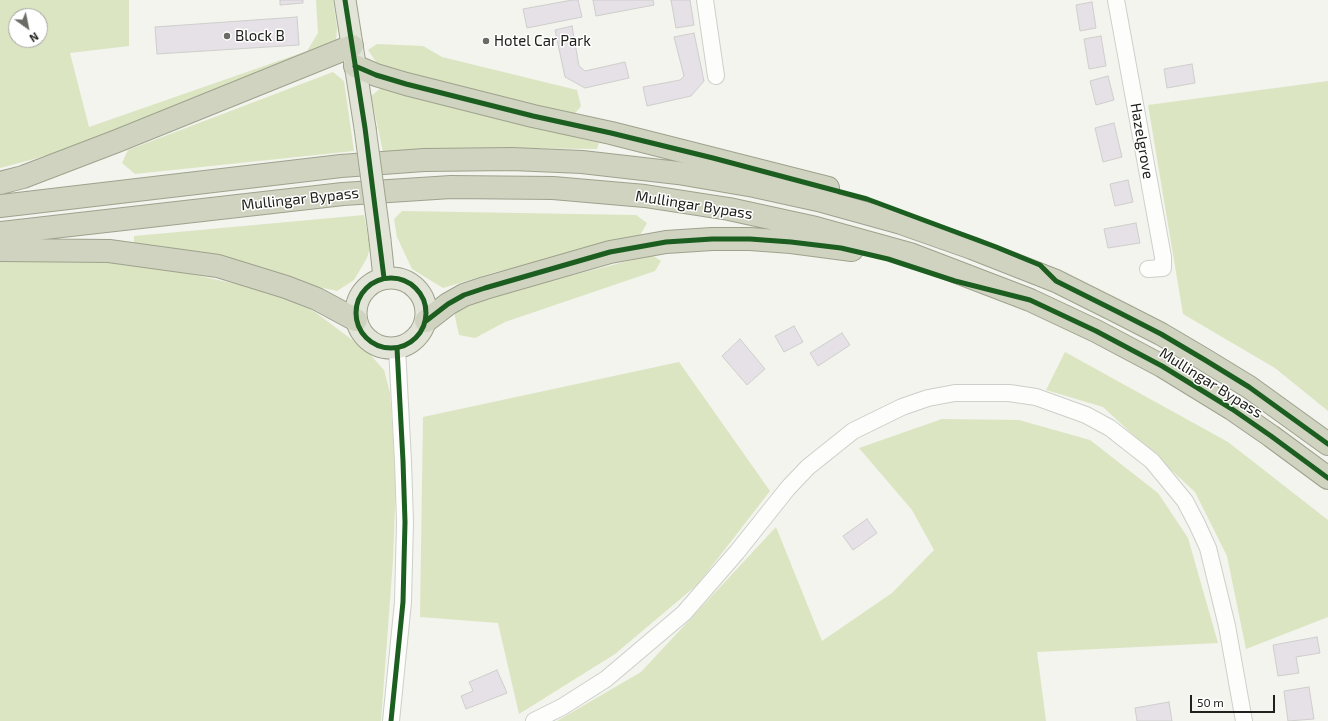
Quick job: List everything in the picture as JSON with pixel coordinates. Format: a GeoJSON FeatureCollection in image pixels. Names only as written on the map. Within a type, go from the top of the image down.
{"type":"FeatureCollection","features":[{"type":"Feature","properties":{"kind":"highway"},"geometry":{"type":"LineString","coordinates":[[0,183],[23,177],[354,56],[376,75],[406,84],[533,116],[713,158],[867,199],[944,227],[1040,265],[1056,281]]}},
{"type":"Feature","properties":{"kind":"highway","name":"Mullingar Bypass"},"geometry":{"type":"LineString","coordinates":[[0,206],[341,166],[424,160],[512,159],[582,162],[678,173],[754,186],[818,200],[901,223],[972,248],[1056,281],[1130,318],[1205,360],[1249,387],[1328,444]]}},
{"type":"Feature","properties":{"kind":"highway","name":"Mullingar Bypass"},"geometry":{"type":"LineString","coordinates":[[0,233],[343,194],[451,187],[553,188],[645,196],[729,209],[816,228],[910,254],[1030,300],[1162,366],[1232,409],[1328,478]]}},
{"type":"Feature","properties":{"kind":"highway"},"geometry":{"type":"LineString","coordinates":[[426,321],[448,304],[464,295],[500,283],[610,252],[666,242],[712,239],[764,240],[841,248],[888,259],[956,281],[1030,300]]}},
{"type":"Feature","properties":{"kind":"highway"},"geometry":{"type":"LineString","coordinates":[[0,250],[109,251],[218,266],[292,289],[317,299],[356,320]]}},
{"type":"Feature","properties":{"kind":"main road"},"geometry":{"type":"LineString","coordinates":[[346,0],[365,128],[384,278]]}},
{"type":"Feature","properties":{"kind":"main road"},"geometry":{"type":"LineString","coordinates":[[384,278],[396,278],[407,282],[416,288],[423,298],[426,309],[426,321],[422,331],[415,339],[406,345],[397,348],[385,348],[374,344],[366,338],[359,329],[356,320],[356,308],[359,298],[365,289],[374,282],[384,278]]}},
{"type":"Feature","properties":{"kind":"street"},"geometry":{"type":"LineString","coordinates":[[705,0],[716,76]]}},
{"type":"Feature","properties":{"kind":"street","name":"Hazelgrove"},"geometry":{"type":"LineString","coordinates":[[1116,0],[1163,257],[1162,268],[1148,269]]}},
{"type":"Feature","properties":{"kind":"street"},"geometry":{"type":"LineString","coordinates":[[391,721],[403,602],[404,546],[403,461],[397,348]]}},
{"type":"Feature","properties":{"kind":"street"},"geometry":{"type":"LineString","coordinates":[[534,721],[562,707],[606,680],[684,613],[737,552],[788,488],[808,467],[853,432],[902,407],[928,398],[955,393],[1009,392],[1036,397],[1086,415],[1110,428],[1152,460],[1185,501],[1208,548],[1227,626],[1244,721]]}},
{"type":"Feature","properties":{"kind":"green space"},"geometry":{"type":"Polygon","coordinates":[[[0,0],[129,0],[129,46],[70,53],[89,127],[307,51],[318,33],[316,0],[333,0],[337,28],[336,42],[116,134],[0,168],[0,0]]]}},
{"type":"Feature","properties":{"kind":"green space"},"geometry":{"type":"Polygon","coordinates":[[[377,44],[423,46],[442,57],[577,90],[581,106],[574,115],[381,69],[368,50],[377,44]]]}},
{"type":"Feature","properties":{"kind":"green space"},"geometry":{"type":"Polygon","coordinates":[[[333,72],[344,81],[354,151],[135,174],[122,163],[128,150],[333,72]]]}},
{"type":"Feature","properties":{"kind":"green space"},"geometry":{"type":"Polygon","coordinates":[[[1328,81],[1328,411],[1275,368],[1183,314],[1148,105],[1328,81]]]}},
{"type":"Feature","properties":{"kind":"green space"},"geometry":{"type":"Polygon","coordinates":[[[381,88],[599,143],[597,149],[495,148],[383,152],[371,96],[381,88]]]}},
{"type":"Feature","properties":{"kind":"green space"},"geometry":{"type":"Polygon","coordinates":[[[402,211],[636,215],[647,223],[638,239],[496,272],[443,288],[412,269],[397,237],[394,219],[402,211]]]}},
{"type":"Feature","properties":{"kind":"green space"},"geometry":{"type":"Polygon","coordinates":[[[364,215],[370,248],[367,258],[354,280],[337,291],[134,246],[134,236],[364,215]]]}},
{"type":"Feature","properties":{"kind":"green space"},"geometry":{"type":"Polygon","coordinates":[[[652,255],[661,261],[655,271],[505,322],[475,338],[459,335],[454,312],[470,301],[652,255]]]}},
{"type":"Feature","properties":{"kind":"green space"},"geometry":{"type":"Polygon","coordinates":[[[101,260],[172,270],[269,291],[315,312],[367,351],[384,370],[390,393],[396,481],[393,560],[381,721],[0,721],[0,261],[101,260]]]}},
{"type":"Feature","properties":{"kind":"green space"},"geometry":{"type":"Polygon","coordinates":[[[1065,352],[1228,442],[1328,520],[1328,617],[1246,649],[1227,556],[1195,492],[1103,407],[1046,390],[1065,352]]]}},
{"type":"Feature","properties":{"kind":"green space"},"geometry":{"type":"Polygon","coordinates":[[[679,362],[770,491],[698,584],[615,654],[519,714],[498,623],[420,617],[423,417],[679,362]]]}},
{"type":"Feature","properties":{"kind":"green space"},"geometry":{"type":"Polygon","coordinates":[[[942,419],[1019,420],[1090,440],[1158,493],[1188,538],[1218,643],[1037,652],[1046,721],[557,721],[641,672],[776,527],[822,641],[892,593],[934,550],[912,510],[859,448],[942,419]]]}},
{"type":"Feature","properties":{"kind":"building"},"geometry":{"type":"Polygon","coordinates":[[[280,0],[303,0],[303,3],[280,5],[280,0]]]}},
{"type":"Feature","properties":{"kind":"building"},"geometry":{"type":"Polygon","coordinates":[[[578,0],[582,17],[527,28],[523,9],[578,0]]]}},
{"type":"Feature","properties":{"kind":"building"},"geometry":{"type":"Polygon","coordinates":[[[593,0],[653,0],[654,5],[596,16],[593,0]]]}},
{"type":"Feature","properties":{"kind":"building"},"geometry":{"type":"Polygon","coordinates":[[[671,0],[690,0],[694,25],[676,28],[671,0]]]}},
{"type":"Feature","properties":{"kind":"building"},"geometry":{"type":"Polygon","coordinates":[[[1092,2],[1096,28],[1080,31],[1076,5],[1092,2]]]}},
{"type":"Feature","properties":{"kind":"building","name":"Block B"},"geometry":{"type":"Polygon","coordinates":[[[297,17],[299,45],[157,54],[155,27],[297,17]]]}},
{"type":"Feature","properties":{"kind":"building"},"geometry":{"type":"Polygon","coordinates":[[[572,26],[579,66],[585,71],[625,62],[629,78],[585,88],[565,77],[555,30],[572,26]]]}},
{"type":"Feature","properties":{"kind":"building"},"geometry":{"type":"Polygon","coordinates":[[[694,33],[704,81],[691,96],[647,106],[643,87],[680,80],[684,76],[674,37],[694,33]]]}},
{"type":"Feature","properties":{"kind":"building"},"geometry":{"type":"Polygon","coordinates":[[[1101,36],[1106,66],[1089,69],[1084,39],[1101,36]]]}},
{"type":"Feature","properties":{"kind":"building"},"geometry":{"type":"Polygon","coordinates":[[[1192,64],[1195,83],[1167,88],[1164,69],[1192,64]]]}},
{"type":"Feature","properties":{"kind":"building"},"geometry":{"type":"Polygon","coordinates":[[[1108,76],[1114,100],[1096,105],[1090,81],[1108,76]]]}},
{"type":"Feature","properties":{"kind":"building"},"geometry":{"type":"Polygon","coordinates":[[[1114,123],[1122,157],[1103,162],[1095,128],[1114,123]]]}},
{"type":"Feature","properties":{"kind":"building"},"geometry":{"type":"Polygon","coordinates":[[[1128,180],[1133,202],[1115,206],[1110,184],[1128,180]]]}},
{"type":"Feature","properties":{"kind":"building"},"geometry":{"type":"Polygon","coordinates":[[[1136,223],[1140,243],[1108,248],[1104,229],[1136,223]]]}},
{"type":"Feature","properties":{"kind":"building"},"geometry":{"type":"Polygon","coordinates":[[[794,326],[803,342],[784,352],[775,336],[794,326]]]}},
{"type":"Feature","properties":{"kind":"building"},"geometry":{"type":"Polygon","coordinates":[[[842,333],[850,345],[818,366],[810,353],[842,333]]]}},
{"type":"Feature","properties":{"kind":"building"},"geometry":{"type":"Polygon","coordinates":[[[740,339],[765,369],[747,385],[722,356],[740,339]]]}},
{"type":"Feature","properties":{"kind":"building"},"geometry":{"type":"Polygon","coordinates":[[[867,519],[877,533],[853,550],[843,536],[867,519]]]}},
{"type":"Feature","properties":{"kind":"building"},"geometry":{"type":"Polygon","coordinates":[[[1317,637],[1320,653],[1296,657],[1299,673],[1278,676],[1273,645],[1317,637]]]}},
{"type":"Feature","properties":{"kind":"building"},"geometry":{"type":"Polygon","coordinates":[[[497,670],[507,693],[466,709],[461,696],[473,691],[469,682],[497,670]]]}},
{"type":"Feature","properties":{"kind":"building"},"geometry":{"type":"Polygon","coordinates":[[[1309,687],[1314,719],[1288,721],[1284,691],[1309,687]]]}},
{"type":"Feature","properties":{"kind":"building"},"geometry":{"type":"Polygon","coordinates":[[[1169,702],[1172,721],[1137,721],[1135,708],[1169,702]]]}},
{"type":"Feature","properties":{"kind":"cycle path"},"geometry":{"type":"LineString","coordinates":[[345,0],[365,128],[384,278]]}},
{"type":"Feature","properties":{"kind":"cycle path"},"geometry":{"type":"LineString","coordinates":[[355,66],[376,75],[406,84],[533,116],[713,158],[867,199],[996,247],[1040,265],[1056,281],[1161,334],[1205,360],[1249,387],[1328,444]]}},
{"type":"Feature","properties":{"kind":"cycle path"},"geometry":{"type":"LineString","coordinates":[[426,321],[448,304],[464,295],[485,288],[610,252],[666,242],[712,239],[750,239],[841,248],[888,259],[955,281],[1030,300],[1096,331],[1162,366],[1232,409],[1328,478]]}},
{"type":"Feature","properties":{"kind":"cycle path"},"geometry":{"type":"LineString","coordinates":[[391,278],[404,281],[416,288],[423,300],[426,313],[423,326],[416,338],[404,345],[391,348],[378,345],[366,338],[359,326],[356,313],[359,300],[366,288],[378,281],[391,278]]}},
{"type":"Feature","properties":{"kind":"cycle path"},"geometry":{"type":"LineString","coordinates":[[391,721],[403,602],[405,522],[397,348]]}},
{"type":"Feature","properties":{"kind":"place","name":"Block B"},"geometry":{"type":"Point","coordinates":[227,36]}},
{"type":"Feature","properties":{"kind":"place","name":"Hotel Car Park"},"geometry":{"type":"Point","coordinates":[486,41]}}]}
